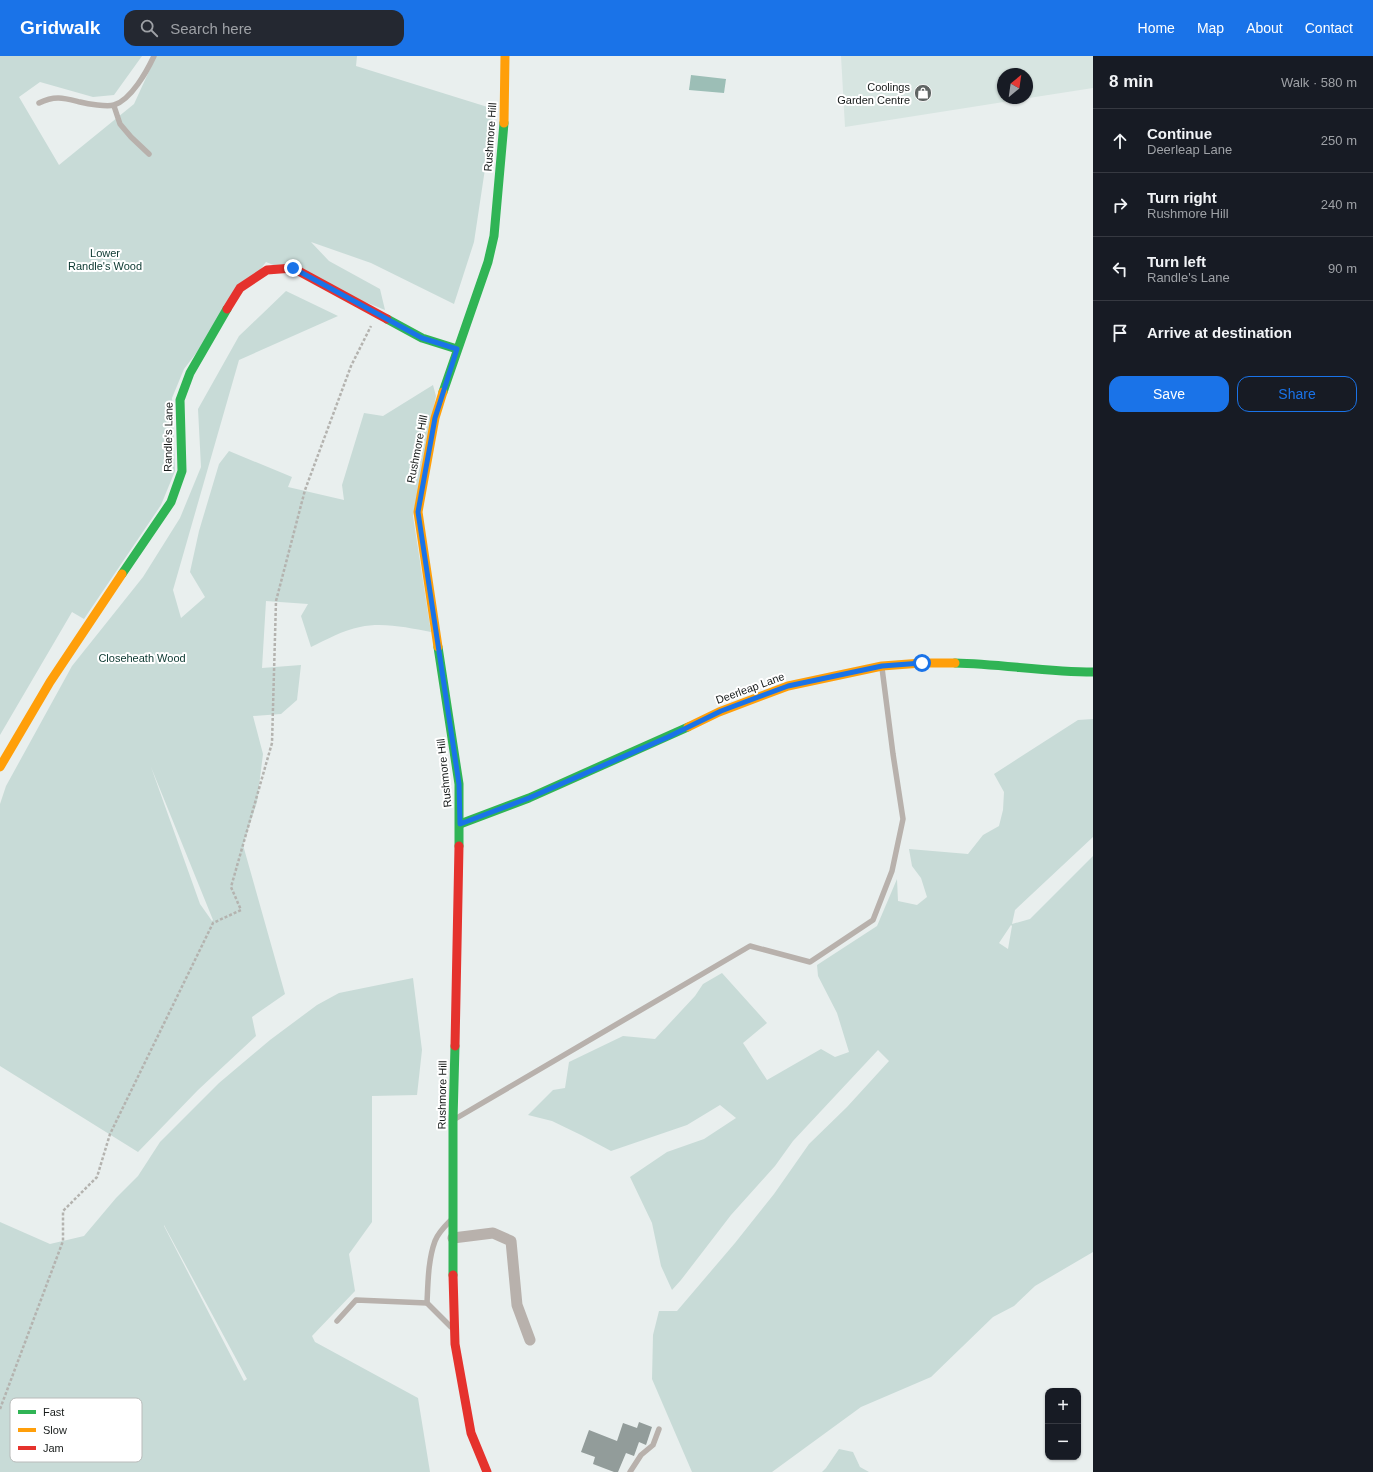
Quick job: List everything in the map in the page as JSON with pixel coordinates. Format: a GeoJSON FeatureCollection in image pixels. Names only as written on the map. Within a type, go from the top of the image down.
{"type":"FeatureCollection","features":[{"type":"Feature","properties":{"kind":"street","name":"Rushmore Hill"},"geometry":{"type":"LineString","coordinates":[[487,1472],[471,1433],[455,1344],[453,1120],[460,824],[459,784],[418,512],[435,418],[457,349],[488,262],[494,236],[504,119],[505,56]]}},
{"type":"Feature","properties":{"kind":"street","name":"Randle's Lane"},"geometry":{"type":"LineString","coordinates":[[0,767],[50,682],[171,502],[182,471],[180,400],[190,373],[240,288],[267,270],[293,268],[422,338],[457,349]]}},
{"type":"Feature","properties":{"kind":"street","name":"Deerleap Lane"},"geometry":{"type":"LineString","coordinates":[[460,824],[529,798],[668,737],[721,711],[788,686],[882,666],[922,663],[988,664],[1074,672],[1093,672]]}},
{"type":"Feature","properties":{"kind":"street"},"geometry":{"type":"LineString","coordinates":[[453,1238],[493,1233],[510,1241],[517,1305],[530,1340]]}},
{"type":"Feature","properties":{"kind":"lane"},"geometry":{"type":"LineString","coordinates":[[39,102],[60,97],[88,104],[114,106],[127,97],[147,71],[154,56]]}},
{"type":"Feature","properties":{"kind":"lane"},"geometry":{"type":"LineString","coordinates":[[114,106],[120,124],[149,154]]}},
{"type":"Feature","properties":{"kind":"lane"},"geometry":{"type":"LineString","coordinates":[[453,1120],[750,946],[810,962],[873,920],[892,871],[903,819],[882,666]]}},
{"type":"Feature","properties":{"kind":"lane"},"geometry":{"type":"LineString","coordinates":[[427,1303],[429,1267],[435,1241],[440,1232],[453,1218]]}},
{"type":"Feature","properties":{"kind":"lane"},"geometry":{"type":"LineString","coordinates":[[337,1321],[356,1300],[427,1303],[455,1332]]}},
{"type":"Feature","properties":{"kind":"lane"},"geometry":{"type":"LineString","coordinates":[[630,1472],[641,1455],[653,1445],[659,1429]]}},
{"type":"Feature","properties":{"kind":"path"},"geometry":{"type":"LineString","coordinates":[[0,1409],[63,1241],[63,1211],[97,1177],[110,1134],[214,923],[241,910],[231,887],[272,743],[276,602],[305,490],[351,366],[377,313]]}},
{"type":"Feature","properties":{"kind":"shaded area","name":"Coolings Garden Centre"},"geometry":{"type":"Polygon","coordinates":[[[841,56],[1093,56],[1093,88],[1033,97],[1033,68],[997,68],[997,103],[845,127],[841,56]]]}},
{"type":"Feature","properties":{"kind":"shaded area"},"geometry":{"type":"Polygon","coordinates":[[[691,75],[726,79],[724,93],[689,90],[691,75]]]}},
{"type":"Feature","properties":{"kind":"green space","name":"Lower Randle's Wood"},"geometry":{"type":"Polygon","coordinates":[[[0,56],[142,56],[114,95],[93,97],[40,82],[19,97],[59,165],[134,104],[156,56],[357,56],[356,66],[494,109],[474,242],[454,304],[371,263],[311,242],[329,261],[380,289],[385,310],[266,262],[184,369],[172,398],[175,471],[161,505],[84,619],[72,612],[0,735],[0,56]]]}},
{"type":"Feature","properties":{"kind":"green space","name":"Closeheath Wood"},"geometry":{"type":"Polygon","coordinates":[[[286,291],[338,316],[239,360],[173,590],[181,618],[205,597],[190,572],[199,531],[219,464],[229,451],[292,477],[288,487],[344,500],[342,485],[364,413],[383,416],[433,385],[436,396],[413,516],[431,632],[396,626],[378,625],[360,627],[347,630],[311,647],[301,616],[308,604],[266,601],[262,668],[301,665],[297,700],[281,714],[253,716],[263,754],[257,802],[243,845],[285,994],[252,1017],[256,1036],[198,1090],[138,1152],[0,1066],[0,804],[6,786],[72,666],[143,577],[180,518],[201,467],[198,409],[239,336],[286,291]],[[151,767],[200,904],[212,921],[213,920],[151,767]]]}},
{"type":"Feature","properties":{"kind":"green space"},"geometry":{"type":"Polygon","coordinates":[[[1093,719],[1093,837],[1015,910],[1012,924],[1030,919],[1093,856],[1093,1252],[1035,1286],[1014,1306],[993,1317],[931,1377],[861,1407],[772,1472],[692,1472],[652,1379],[653,1335],[659,1311],[677,1311],[735,1243],[774,1194],[809,1144],[847,1107],[889,1061],[878,1050],[793,1141],[775,1166],[731,1215],[672,1290],[661,1266],[652,1223],[630,1177],[667,1152],[704,1139],[736,1118],[720,1105],[687,1125],[611,1151],[552,1121],[528,1115],[553,1090],[565,1088],[569,1062],[623,1036],[655,1039],[695,996],[703,984],[722,973],[767,1023],[743,1043],[767,1080],[821,1049],[835,1057],[849,1052],[837,1013],[818,976],[817,965],[877,926],[897,879],[898,901],[917,905],[927,897],[921,878],[912,866],[909,849],[968,854],[983,835],[999,826],[1003,810],[1004,792],[994,774],[1078,720],[1093,719]],[[1011,925],[999,943],[1008,949],[1011,925]]]}},
{"type":"Feature","properties":{"kind":"green space"},"geometry":{"type":"Polygon","coordinates":[[[413,978],[422,1050],[417,1095],[372,1096],[372,1222],[349,1254],[355,1291],[312,1336],[315,1342],[418,1398],[430,1472],[0,1472],[0,1222],[50,1244],[84,1236],[116,1198],[138,1176],[160,1142],[219,1083],[270,1040],[317,1005],[339,993],[413,978]],[[164,1225],[164,1226],[244,1381],[247,1379],[164,1225]]]}},
{"type":"Feature","properties":{"kind":"green space"},"geometry":{"type":"Polygon","coordinates":[[[839,1449],[853,1452],[860,1467],[869,1472],[822,1472],[839,1449]]]}},
{"type":"Feature","properties":{"kind":"building"},"geometry":{"type":"Polygon","coordinates":[[[639,1422],[652,1427],[646,1445],[639,1442],[634,1456],[626,1453],[618,1472],[614,1472],[593,1464],[595,1457],[581,1452],[589,1430],[617,1441],[623,1423],[637,1428],[639,1422]]]}},
{"type":"Feature","properties":{"kind":"traffic: fast"},"geometry":{"type":"LineString","coordinates":[[443,392],[488,262],[494,236],[504,123]]}},
{"type":"Feature","properties":{"kind":"traffic: fast"},"geometry":{"type":"LineString","coordinates":[[122,574],[171,502],[182,471],[180,400],[190,373],[227,309]]}},
{"type":"Feature","properties":{"kind":"traffic: fast"},"geometry":{"type":"LineString","coordinates":[[387,319],[422,338],[457,349]]}},
{"type":"Feature","properties":{"kind":"traffic: fast"},"geometry":{"type":"LineString","coordinates":[[438,647],[459,784],[459,846]]}},
{"type":"Feature","properties":{"kind":"traffic: fast"},"geometry":{"type":"LineString","coordinates":[[955,663],[1058,671],[1093,672]]}},
{"type":"Feature","properties":{"kind":"traffic: fast"},"geometry":{"type":"LineString","coordinates":[[460,824],[529,798],[688,727]]}},
{"type":"Feature","properties":{"kind":"traffic: fast"},"geometry":{"type":"LineString","coordinates":[[453,1275],[453,1120],[455,1046]]}},
{"type":"Feature","properties":{"kind":"traffic: slow"},"geometry":{"type":"LineString","coordinates":[[504,123],[505,56]]}},
{"type":"Feature","properties":{"kind":"traffic: slow"},"geometry":{"type":"LineString","coordinates":[[438,647],[418,512],[435,418],[443,392]]}},
{"type":"Feature","properties":{"kind":"traffic: slow"},"geometry":{"type":"LineString","coordinates":[[0,767],[50,682],[122,574]]}},
{"type":"Feature","properties":{"kind":"traffic: slow"},"geometry":{"type":"LineString","coordinates":[[688,727],[719,712],[788,686],[882,666],[922,663],[955,663]]}},
{"type":"Feature","properties":{"kind":"traffic: jam"},"geometry":{"type":"LineString","coordinates":[[227,309],[240,288],[267,270],[293,268],[387,319]]}},
{"type":"Feature","properties":{"kind":"traffic: jam"},"geometry":{"type":"LineString","coordinates":[[455,1046],[459,846]]}},
{"type":"Feature","properties":{"kind":"traffic: jam"},"geometry":{"type":"LineString","coordinates":[[453,1275],[455,1344],[471,1433],[487,1472]]}},
{"type":"Feature","properties":{"kind":"place","name":"Coolings Garden Centre"},"geometry":{"type":"Point","coordinates":[923,93]}},
{"type":"Feature","properties":{"kind":"route"},"geometry":{"type":"LineString","coordinates":[[293,268],[316,279],[422,338],[457,349],[435,418],[418,512],[459,784],[460,824],[529,798],[668,737],[721,711],[788,686],[882,666],[922,663]]}}]}
